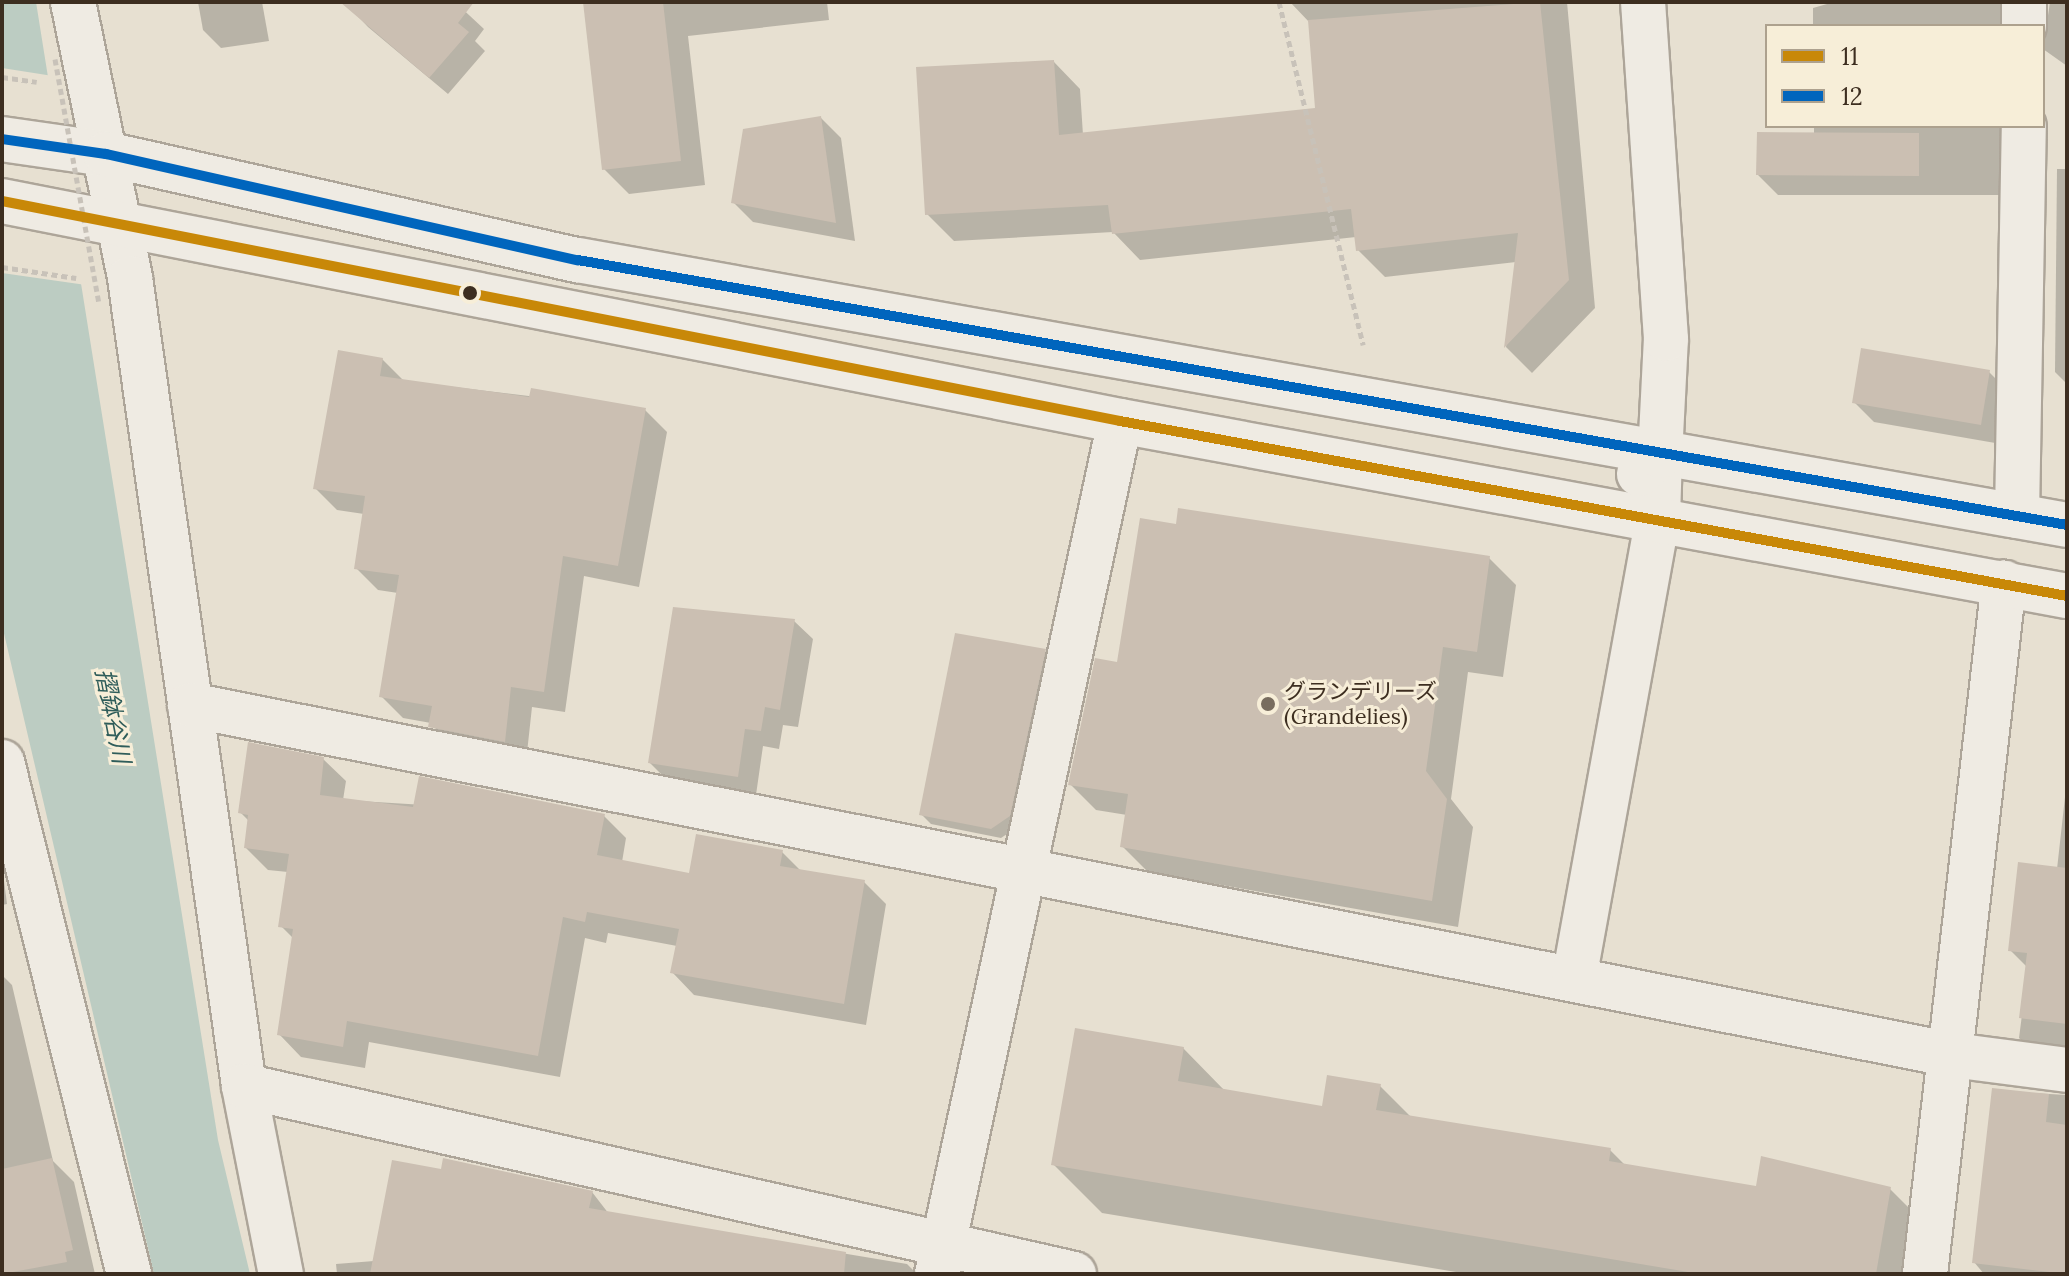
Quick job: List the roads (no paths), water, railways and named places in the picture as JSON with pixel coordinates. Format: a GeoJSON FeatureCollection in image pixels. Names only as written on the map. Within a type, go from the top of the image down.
{"type":"FeatureCollection","features":[{"type":"Feature","properties":{"kind":"street"},"geometry":{"type":"LineString","coordinates":[[73,2],[87,152],[190,705],[244,1086],[281,1274]]}},
{"type":"Feature","properties":{"kind":"street"},"geometry":{"type":"LineString","coordinates":[[1574,979],[1658,518],[1666,339],[1643,2]]}},
{"type":"Feature","properties":{"kind":"street"},"geometry":{"type":"LineString","coordinates":[[2024,2],[2024,24]]}},
{"type":"Feature","properties":{"kind":"street"},"geometry":{"type":"LineString","coordinates":[[2017,516],[2024,128]]}},
{"type":"Feature","properties":{"kind":"street"},"geometry":{"type":"LineString","coordinates":[[2,139],[87,152],[578,260],[1134,355],[1660,456],[2067,525]]}},
{"type":"Feature","properties":{"kind":"street"},"geometry":{"type":"LineString","coordinates":[[2,201],[1120,421],[2067,596]]}},
{"type":"Feature","properties":{"kind":"street"},"geometry":{"type":"LineString","coordinates":[[940,1260],[1120,421]]}},
{"type":"Feature","properties":{"kind":"street"},"geometry":{"type":"LineString","coordinates":[[1558,500],[1607,491],[1660,456]]}},
{"type":"Feature","properties":{"kind":"street"},"geometry":{"type":"LineString","coordinates":[[1660,456],[1803,545]]}},
{"type":"Feature","properties":{"kind":"street"},"geometry":{"type":"LineString","coordinates":[[1925,1274],[2004,582]]}},
{"type":"Feature","properties":{"kind":"street"},"geometry":{"type":"LineString","coordinates":[[190,705],[1952,1055],[2067,1070]]}},
{"type":"Feature","properties":{"kind":"street"},"geometry":{"type":"LineString","coordinates":[[2,762],[129,1274]]}},
{"type":"Feature","properties":{"kind":"street"},"geometry":{"type":"LineString","coordinates":[[244,1086],[940,1260],[1074,1274]]}},
{"type":"Feature","properties":{"kind":"water","name":"摺鉢谷川"},"geometry":{"type":"Polygon","coordinates":[[[2,2],[36,2],[218,1140],[250,1274],[154,1274],[2,625],[2,2]]]}},
{"type":"Feature","properties":{"kind":"place","name":"グランデリーズ (Grandelies)"},"geometry":{"type":"Point","coordinates":[1268,704]}}]}
